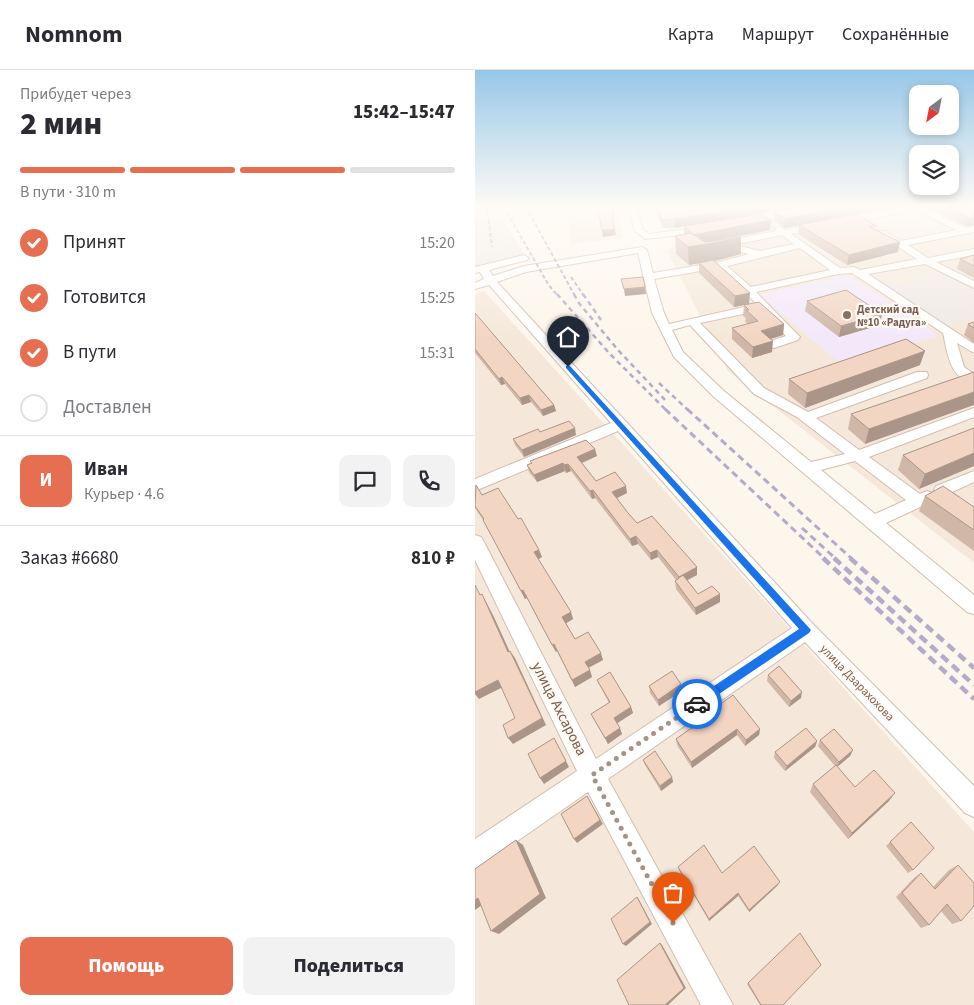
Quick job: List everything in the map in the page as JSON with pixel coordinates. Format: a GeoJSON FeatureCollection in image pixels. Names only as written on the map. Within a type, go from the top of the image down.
{"type":"FeatureCollection","features":[{"type":"Feature","properties":{"kind":"street"},"geometry":{"type":"LineString","coordinates":[[481,276],[641,251]]}},
{"type":"Feature","properties":{"kind":"street"},"geometry":{"type":"LineString","coordinates":[[651,251],[649,277],[657,313],[678,354],[719,394],[974,606]]}},
{"type":"Feature","properties":{"kind":"street"},"geometry":{"type":"LineString","coordinates":[[748,251],[760,254]]}},
{"type":"Feature","properties":{"kind":"street"},"geometry":{"type":"LineString","coordinates":[[649,277],[720,265],[775,251]]}},
{"type":"Feature","properties":{"kind":"street"},"geometry":{"type":"LineString","coordinates":[[809,251],[838,271]]}},
{"type":"Feature","properties":{"kind":"street"},"geometry":{"type":"LineString","coordinates":[[911,251],[925,260],[974,285]]}},
{"type":"Feature","properties":{"kind":"street"},"geometry":{"type":"LineString","coordinates":[[859,273],[974,252]]}},
{"type":"Feature","properties":{"kind":"street"},"geometry":{"type":"LineString","coordinates":[[481,276],[532,257]]}},
{"type":"Feature","properties":{"kind":"street"},"geometry":{"type":"LineString","coordinates":[[720,265],[765,306],[794,338],[774,344]]}},
{"type":"Feature","properties":{"kind":"street"},"geometry":{"type":"LineString","coordinates":[[748,290],[838,271],[854,270],[974,349]]}},
{"type":"Feature","properties":{"kind":"street","name":"улица Дзарахохова"},"geometry":{"type":"LineString","coordinates":[[481,276],[620,425],[806,630],[974,804]]}},
{"type":"Feature","properties":{"kind":"street"},"geometry":{"type":"LineString","coordinates":[[665,329],[692,321],[765,306]]}},
{"type":"Feature","properties":{"kind":"street"},"geometry":{"type":"LineString","coordinates":[[692,321],[759,391],[806,417],[918,501]]}},
{"type":"Feature","properties":{"kind":"street"},"geometry":{"type":"LineString","coordinates":[[948,332],[958,368],[974,380]]}},
{"type":"Feature","properties":{"kind":"street"},"geometry":{"type":"LineString","coordinates":[[806,417],[922,375]]}},
{"type":"Feature","properties":{"kind":"street"},"geometry":{"type":"LineString","coordinates":[[807,468],[857,456],[974,412]]}},
{"type":"Feature","properties":{"kind":"street"},"geometry":{"type":"LineString","coordinates":[[475,484],[620,425]]}},
{"type":"Feature","properties":{"kind":"street"},"geometry":{"type":"LineString","coordinates":[[873,522],[974,476]]}},
{"type":"Feature","properties":{"kind":"street"},"geometry":{"type":"LineString","coordinates":[[942,490],[958,500]]}},
{"type":"Feature","properties":{"kind":"street","name":"улица Ахсарова"},"geometry":{"type":"LineString","coordinates":[[475,542],[592,775],[718,1005]]}},
{"type":"Feature","properties":{"kind":"street"},"geometry":{"type":"LineString","coordinates":[[475,855],[806,630]]}},
{"type":"Feature","properties":{"kind":"shaded area"},"geometry":{"type":"Polygon","coordinates":[[[475,251],[522,251],[525,255],[475,269],[475,251]]]}},
{"type":"Feature","properties":{"kind":"shaded area"},"geometry":{"type":"Polygon","coordinates":[[[667,251],[974,251],[974,563],[728,371],[667,251]]]}},
{"type":"Feature","properties":{"kind":"shaded area"},"geometry":{"type":"Polygon","coordinates":[[[941,273],[974,291],[974,318],[948,326],[886,287],[941,273]]]}},
{"type":"Feature","properties":{"kind":"shaded area","name":"Детский сад №10 «Радуга»"},"geometry":{"type":"Polygon","coordinates":[[[849,275],[939,336],[841,364],[760,295],[849,275]]]}},
{"type":"Feature","properties":{"kind":"shaded area"},"geometry":{"type":"Polygon","coordinates":[[[484,291],[974,832],[974,1005],[475,1005],[475,294],[484,291]]]}},
{"type":"Feature","properties":{"kind":"building"},"geometry":{"type":"Polygon","coordinates":[[[842,251],[866,251],[849,255],[842,251]]]}},
{"type":"Feature","properties":{"kind":"building"},"geometry":{"type":"Polygon","coordinates":[[[974,255],[974,266],[960,259],[974,255]]]}},
{"type":"Feature","properties":{"kind":"building"},"geometry":{"type":"Polygon","coordinates":[[[713,260],[750,293],[735,296],[699,263],[713,260]]]}},
{"type":"Feature","properties":{"kind":"building"},"geometry":{"type":"Polygon","coordinates":[[[643,277],[645,287],[624,289],[621,279],[643,277]]]}},
{"type":"Feature","properties":{"kind":"building"},"geometry":{"type":"Polygon","coordinates":[[[846,290],[882,314],[841,326],[807,301],[846,290]]]}},
{"type":"Feature","properties":{"kind":"building"},"geometry":{"type":"Polygon","coordinates":[[[759,302],[784,324],[761,331],[773,341],[753,347],[732,328],[758,321],[746,310],[749,310],[744,305],[759,302]]]}},
{"type":"Feature","properties":{"kind":"building"},"geometry":{"type":"Polygon","coordinates":[[[475,313],[554,405],[541,410],[529,395],[520,398],[502,377],[499,379],[475,349],[475,313]]]}},
{"type":"Feature","properties":{"kind":"building"},"geometry":{"type":"Polygon","coordinates":[[[974,322],[974,328],[968,324],[974,322]]]}},
{"type":"Feature","properties":{"kind":"building"},"geometry":{"type":"Polygon","coordinates":[[[906,339],[925,351],[807,393],[789,379],[906,339]]]}},
{"type":"Feature","properties":{"kind":"building"},"geometry":{"type":"Polygon","coordinates":[[[974,372],[974,392],[869,429],[851,414],[974,372]]]}},
{"type":"Feature","properties":{"kind":"building"},"geometry":{"type":"Polygon","coordinates":[[[569,421],[575,428],[522,450],[513,439],[538,429],[540,432],[569,421]]]}},
{"type":"Feature","properties":{"kind":"building"},"geometry":{"type":"Polygon","coordinates":[[[974,428],[974,453],[925,474],[903,455],[974,428]]]}},
{"type":"Feature","properties":{"kind":"building"},"geometry":{"type":"Polygon","coordinates":[[[586,440],[595,449],[577,457],[596,481],[615,472],[626,486],[612,492],[628,513],[637,523],[652,516],[697,567],[679,577],[657,550],[650,553],[636,536],[630,539],[593,490],[590,491],[568,464],[564,465],[563,463],[534,475],[527,465],[532,463],[530,461],[586,440]]]}},
{"type":"Feature","properties":{"kind":"building"},"geometry":{"type":"Polygon","coordinates":[[[476,485],[482,495],[498,488],[518,519],[521,518],[539,550],[534,552],[571,612],[562,617],[575,639],[588,632],[601,653],[585,662],[590,670],[572,680],[554,644],[552,645],[523,590],[521,591],[484,519],[475,506],[476,485]]]}},
{"type":"Feature","properties":{"kind":"building"},"geometry":{"type":"Polygon","coordinates":[[[943,486],[974,507],[974,530],[925,496],[943,486]]]}},
{"type":"Feature","properties":{"kind":"building"},"geometry":{"type":"Polygon","coordinates":[[[683,575],[698,594],[712,586],[720,594],[695,608],[675,581],[683,575]]]}},
{"type":"Feature","properties":{"kind":"building"},"geometry":{"type":"Polygon","coordinates":[[[475,585],[480,595],[482,594],[508,652],[510,651],[542,718],[508,738],[503,725],[515,718],[498,680],[475,692],[475,585]]]}},
{"type":"Feature","properties":{"kind":"building"},"geometry":{"type":"Polygon","coordinates":[[[779,666],[802,692],[791,701],[768,675],[779,666]]]}},
{"type":"Feature","properties":{"kind":"building"},"geometry":{"type":"Polygon","coordinates":[[[672,671],[681,684],[658,700],[649,686],[672,671]]]}},
{"type":"Feature","properties":{"kind":"building"},"geometry":{"type":"Polygon","coordinates":[[[610,672],[631,707],[614,718],[620,728],[605,738],[591,714],[610,702],[597,680],[610,672]]]}},
{"type":"Feature","properties":{"kind":"building"},"geometry":{"type":"Polygon","coordinates":[[[733,695],[760,729],[746,740],[737,729],[691,762],[676,739],[721,707],[719,705],[733,695]]]}},
{"type":"Feature","properties":{"kind":"building"},"geometry":{"type":"Polygon","coordinates":[[[806,728],[817,741],[787,766],[775,752],[806,728]]]}},
{"type":"Feature","properties":{"kind":"building"},"geometry":{"type":"Polygon","coordinates":[[[834,729],[853,750],[839,762],[820,740],[834,729]]]}},
{"type":"Feature","properties":{"kind":"building"},"geometry":{"type":"Polygon","coordinates":[[[554,738],[566,761],[540,778],[528,754],[554,738]]]}},
{"type":"Feature","properties":{"kind":"building"},"geometry":{"type":"Polygon","coordinates":[[[655,751],[672,777],[660,786],[643,760],[655,751]]]}},
{"type":"Feature","properties":{"kind":"building"},"geometry":{"type":"Polygon","coordinates":[[[836,765],[855,787],[874,770],[895,793],[852,833],[813,784],[836,765]]]}},
{"type":"Feature","properties":{"kind":"building"},"geometry":{"type":"Polygon","coordinates":[[[587,796],[600,820],[574,839],[561,814],[587,796]]]}},
{"type":"Feature","properties":{"kind":"building"},"geometry":{"type":"Polygon","coordinates":[[[911,822],[934,848],[913,870],[890,842],[911,822]]]}},
{"type":"Feature","properties":{"kind":"building"},"geometry":{"type":"Polygon","coordinates":[[[516,840],[540,894],[491,931],[478,898],[475,900],[475,869],[516,840]]]}},
{"type":"Feature","properties":{"kind":"building"},"geometry":{"type":"Polygon","coordinates":[[[704,845],[722,873],[754,846],[780,882],[749,910],[738,893],[709,919],[678,867],[704,845]]]}},
{"type":"Feature","properties":{"kind":"building"},"geometry":{"type":"Polygon","coordinates":[[[958,865],[974,883],[974,906],[961,921],[947,904],[929,925],[902,893],[921,873],[935,889],[958,865]]]}},
{"type":"Feature","properties":{"kind":"building"},"geometry":{"type":"Polygon","coordinates":[[[637,897],[650,922],[623,944],[611,919],[637,897]]]}},
{"type":"Feature","properties":{"kind":"building"},"geometry":{"type":"Polygon","coordinates":[[[800,933],[821,965],[783,1005],[761,1005],[748,983],[800,933]]]}},
{"type":"Feature","properties":{"kind":"building"},"geometry":{"type":"Polygon","coordinates":[[[660,943],[684,988],[665,1005],[629,1005],[617,980],[660,943]]]}},
{"type":"Feature","properties":{"kind":"railway"},"geometry":{"type":"LineString","coordinates":[[529,251],[548,284],[558,296]]}},
{"type":"Feature","properties":{"kind":"railway"},"geometry":{"type":"LineString","coordinates":[[550,251],[575,296]]}},
{"type":"Feature","properties":{"kind":"railway"},"geometry":{"type":"LineString","coordinates":[[571,277],[584,296]]}},
{"type":"Feature","properties":{"kind":"railway"},"geometry":{"type":"LineString","coordinates":[[557,294],[610,354],[665,409]]}},
{"type":"Feature","properties":{"kind":"railway"},"geometry":{"type":"LineString","coordinates":[[583,294],[601,320]]}},
{"type":"Feature","properties":{"kind":"railway"},"geometry":{"type":"LineString","coordinates":[[575,296],[618,350],[667,402]]}},
{"type":"Feature","properties":{"kind":"railway"},"geometry":{"type":"LineString","coordinates":[[659,383],[688,410]]}},
{"type":"Feature","properties":{"kind":"railway"},"geometry":{"type":"LineString","coordinates":[[665,409],[825,559]]}},
{"type":"Feature","properties":{"kind":"railway"},"geometry":{"type":"LineString","coordinates":[[687,409],[852,559]]}},
{"type":"Feature","properties":{"kind":"railway"},"geometry":{"type":"LineString","coordinates":[[802,528],[836,559]]}},
{"type":"Feature","properties":{"kind":"railway"},"geometry":{"type":"LineString","coordinates":[[823,558],[974,699]]}},
{"type":"Feature","properties":{"kind":"railway"},"geometry":{"type":"LineString","coordinates":[[834,558],[974,685]]}},
{"type":"Feature","properties":{"kind":"railway"},"geometry":{"type":"LineString","coordinates":[[850,558],[974,668]]}},
{"type":"Feature","properties":{"kind":"way so far"},"geometry":{"type":"LineString","coordinates":[[673,923],[592,775],[697,704]]}},
{"type":"Feature","properties":{"kind":"place","name":"Детский сад №10 «Радуга»"},"geometry":{"type":"Point","coordinates":[847,315]}},
{"type":"Feature","properties":{"kind":"route"},"geometry":{"type":"LineString","coordinates":[[568,367],[806,630],[697,704]]}}]}
